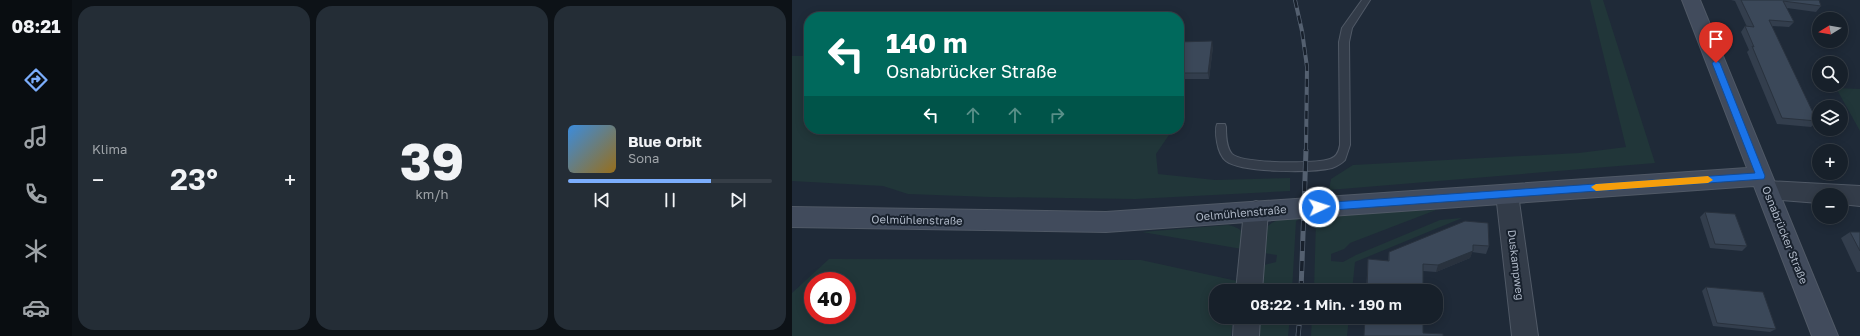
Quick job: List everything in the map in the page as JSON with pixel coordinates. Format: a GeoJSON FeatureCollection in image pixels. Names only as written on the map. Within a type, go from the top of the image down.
{"type":"FeatureCollection","features":[{"type":"Feature","properties":{"kind":"street","name":"Osnabrücker Straße"},"geometry":{"type":"LineString","coordinates":[[1690,0],[1825,336]]}},
{"type":"Feature","properties":{"kind":"street","name":"Oelmühlenstraße"},"geometry":{"type":"LineString","coordinates":[[792,217],[1106,222],[1507,194],[1764,183]]}},
{"type":"Feature","properties":{"kind":"street"},"geometry":{"type":"LineString","coordinates":[[1764,183],[1812,191]]}},
{"type":"Feature","properties":{"kind":"street","name":"Duskampweg"},"geometry":{"type":"LineString","coordinates":[[1507,194],[1525,336]]}},
{"type":"Feature","properties":{"kind":"street"},"geometry":{"type":"LineString","coordinates":[[1848,195],[1860,196]]}},
{"type":"Feature","properties":{"kind":"street"},"geometry":{"type":"LineString","coordinates":[[1251,284],[1256,211]]}},
{"type":"Feature","properties":{"kind":"street"},"geometry":{"type":"LineString","coordinates":[[1246,336],[1247,324]]}},
{"type":"Feature","properties":{"kind":"lane"},"geometry":{"type":"LineString","coordinates":[[1221,127],[1222,143],[1230,158],[1245,165],[1267,166],[1330,164],[1340,160],[1346,145],[1344,42],[1348,28],[1366,0]]}},
{"type":"Feature","properties":{"kind":"green space"},"geometry":{"type":"Polygon","coordinates":[[[1590,0],[1603,0],[1655,163],[1329,190],[1331,179],[1353,165],[1579,153],[1626,147],[1590,0]]]}},
{"type":"Feature","properties":{"kind":"green space"},"geometry":{"type":"Polygon","coordinates":[[[792,56],[804,56],[804,134],[1170,134],[1156,154],[1158,174],[1215,180],[1290,178],[1290,191],[1135,199],[990,197],[908,194],[883,186],[792,181],[792,56]]]}},
{"type":"Feature","properties":{"kind":"green space"},"geometry":{"type":"Polygon","coordinates":[[[1848,88],[1860,89],[1860,131],[1848,110],[1848,100],[1843,100],[1838,92],[1848,92],[1848,88]]]}},
{"type":"Feature","properties":{"kind":"green space"},"geometry":{"type":"Polygon","coordinates":[[[1436,210],[1350,243],[1344,249],[1331,254],[1331,261],[1343,262],[1356,255],[1440,220],[1462,218],[1355,262],[1353,284],[1314,284],[1316,220],[1314,219],[1314,215],[1436,210]]]}},
{"type":"Feature","properties":{"kind":"green space"},"geometry":{"type":"Polygon","coordinates":[[[1299,217],[1296,221],[1292,284],[1262,284],[1264,265],[1276,262],[1277,255],[1264,253],[1263,234],[1265,229],[1273,222],[1299,217]]]}},
{"type":"Feature","properties":{"kind":"green space"},"geometry":{"type":"Polygon","coordinates":[[[1228,225],[1241,230],[1246,240],[1248,250],[1142,232],[1228,225]]]}},
{"type":"Feature","properties":{"kind":"green space"},"geometry":{"type":"Polygon","coordinates":[[[829,259],[1141,260],[1237,281],[1237,284],[1209,284],[1209,324],[1232,324],[1231,336],[792,336],[792,293],[804,282],[804,324],[856,324],[856,272],[815,272],[829,259]]]}},
{"type":"Feature","properties":{"kind":"green space"},"geometry":{"type":"Polygon","coordinates":[[[1258,324],[1289,324],[1288,336],[1257,336],[1258,324]]]}},
{"type":"Feature","properties":{"kind":"green space"},"geometry":{"type":"Polygon","coordinates":[[[1312,324],[1348,324],[1347,336],[1311,336],[1312,324]]]}},
{"type":"Feature","properties":{"kind":"building"},"geometry":{"type":"Polygon","coordinates":[[[1741,0],[1819,0],[1821,6],[1783,1],[1794,22],[1769,20],[1812,110],[1812,121],[1782,118],[1745,26],[1754,27],[1741,0]]]}},
{"type":"Feature","properties":{"kind":"building"},"geometry":{"type":"Polygon","coordinates":[[[1212,41],[1208,73],[1184,73],[1184,42],[1212,41]]]}},
{"type":"Feature","properties":{"kind":"building"},"geometry":{"type":"Polygon","coordinates":[[[1705,212],[1735,214],[1747,246],[1715,244],[1705,212]]]}},
{"type":"Feature","properties":{"kind":"building"},"geometry":{"type":"Polygon","coordinates":[[[1465,221],[1488,223],[1489,246],[1473,245],[1473,251],[1438,265],[1423,264],[1423,284],[1367,284],[1368,259],[1389,261],[1389,252],[1465,221]]]}},
{"type":"Feature","properties":{"kind":"building"},"geometry":{"type":"Polygon","coordinates":[[[1850,232],[1860,232],[1860,251],[1850,232]]]}},
{"type":"Feature","properties":{"kind":"building"},"geometry":{"type":"Polygon","coordinates":[[[1706,287],[1763,292],[1776,329],[1717,323],[1706,287]]]}},
{"type":"Feature","properties":{"kind":"building"},"geometry":{"type":"Polygon","coordinates":[[[1365,324],[1423,324],[1423,333],[1443,334],[1443,336],[1364,336],[1365,324]]]}},
{"type":"Feature","properties":{"kind":"railway"},"geometry":{"type":"LineString","coordinates":[[1295,0],[1302,31],[1307,67],[1306,151]]}},
{"type":"Feature","properties":{"kind":"railway"},"geometry":{"type":"LineString","coordinates":[[1301,284],[1306,150]]}},
{"type":"Feature","properties":{"kind":"railway"},"geometry":{"type":"LineString","coordinates":[[1298,336],[1299,324]]}},
{"type":"Feature","properties":{"kind":"slow traffic"},"geometry":{"type":"LineString","coordinates":[[1596,187],[1708,180]]}},
{"type":"Feature","properties":{"kind":"route"},"geometry":{"type":"LineString","coordinates":[[1319,207],[1761,176],[1716,63]]}}]}
